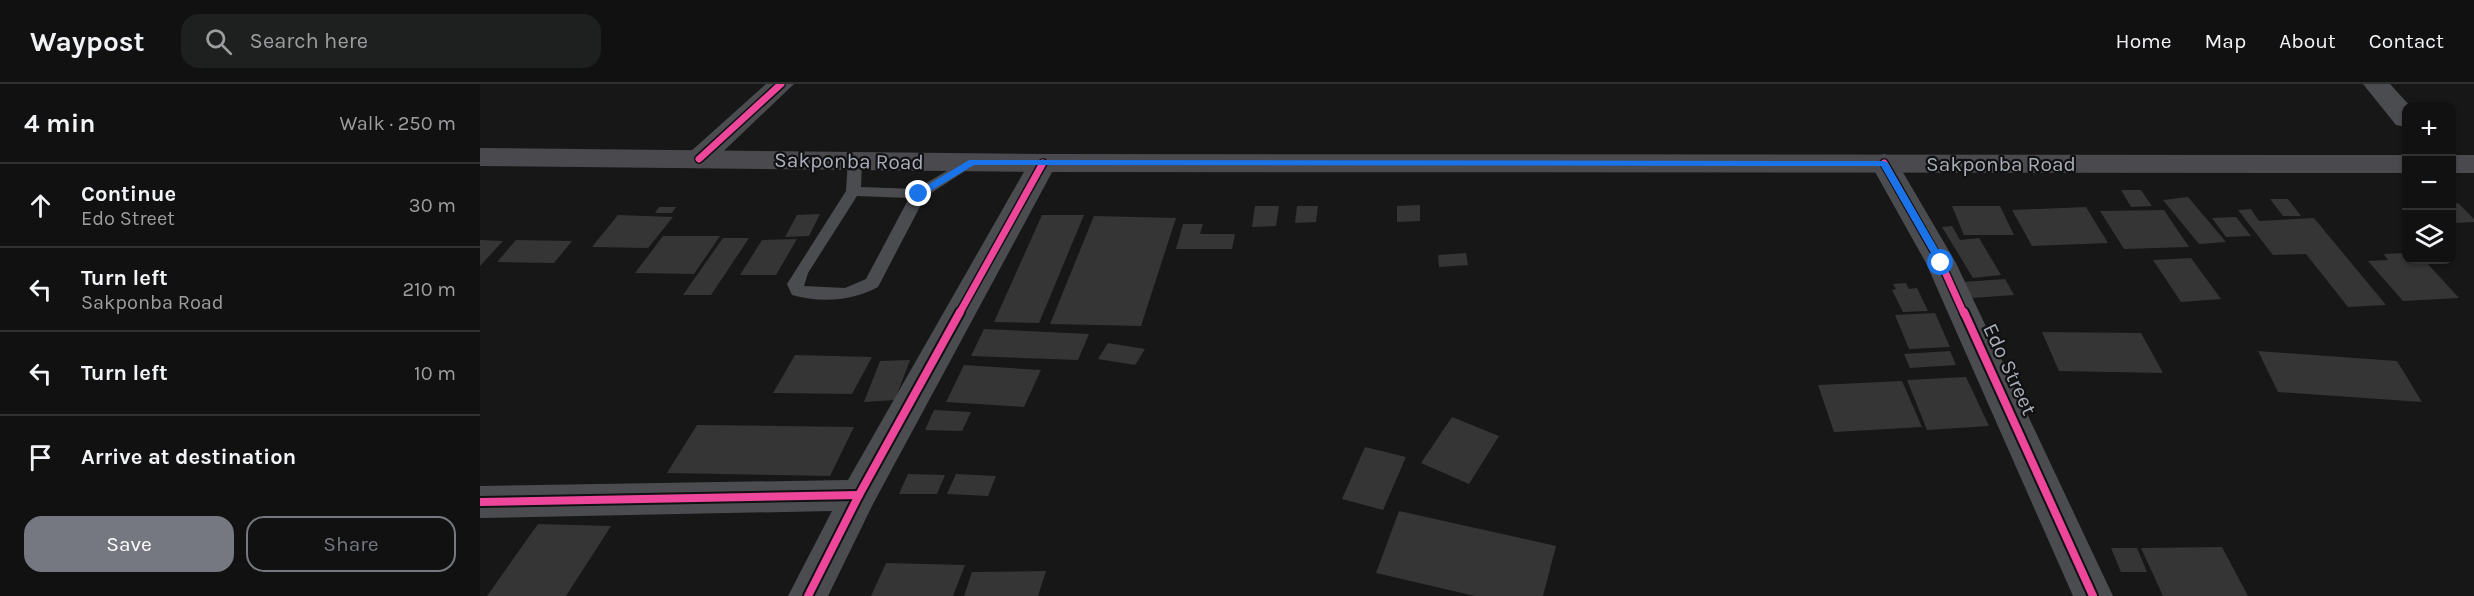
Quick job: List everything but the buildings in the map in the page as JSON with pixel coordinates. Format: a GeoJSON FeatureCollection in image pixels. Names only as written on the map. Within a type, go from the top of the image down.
{"type":"FeatureCollection","features":[{"type":"Feature","properties":{"kind":"main road","name":"Sakponba Road"},"geometry":{"type":"LineString","coordinates":[[480,157],[1043,163],[2402,164]]}},
{"type":"Feature","properties":{"kind":"main road"},"geometry":{"type":"LineString","coordinates":[[2456,164],[2474,164]]}},
{"type":"Feature","properties":{"kind":"street"},"geometry":{"type":"LineString","coordinates":[[699,159],[781,84]]}},
{"type":"Feature","properties":{"kind":"street"},"geometry":{"type":"LineString","coordinates":[[2376,84],[2402,114]]}},
{"type":"Feature","properties":{"kind":"street"},"geometry":{"type":"LineString","coordinates":[[808,596],[859,495],[1043,163]]}},
{"type":"Feature","properties":{"kind":"street","name":"Edo Street"},"geometry":{"type":"LineString","coordinates":[[1884,163],[1941,263],[2093,596]]}},
{"type":"Feature","properties":{"kind":"street"},"geometry":{"type":"LineString","coordinates":[[480,502],[859,495]]}},
{"type":"Feature","properties":{"kind":"lane"},"geometry":{"type":"LineString","coordinates":[[855,161],[853,190],[798,278],[795,287],[798,291],[845,294],[858,291],[872,283],[919,194],[972,162]]}},
{"type":"Feature","properties":{"kind":"lane"},"geometry":{"type":"LineString","coordinates":[[853,190],[919,194]]}},
{"type":"Feature","properties":{"kind":"cycle path"},"geometry":{"type":"LineString","coordinates":[[699,159],[781,84]]}},
{"type":"Feature","properties":{"kind":"cycle path"},"geometry":{"type":"LineString","coordinates":[[808,596],[859,495],[1043,163]]}},
{"type":"Feature","properties":{"kind":"cycle path"},"geometry":{"type":"LineString","coordinates":[[1884,163],[1941,263],[2093,596]]}},
{"type":"Feature","properties":{"kind":"cycle path"},"geometry":{"type":"LineString","coordinates":[[480,502],[859,495]]}},
{"type":"Feature","properties":{"kind":"route"},"geometry":{"type":"LineString","coordinates":[[919,194],[972,162],[1884,163],[1941,263]]}}]}
